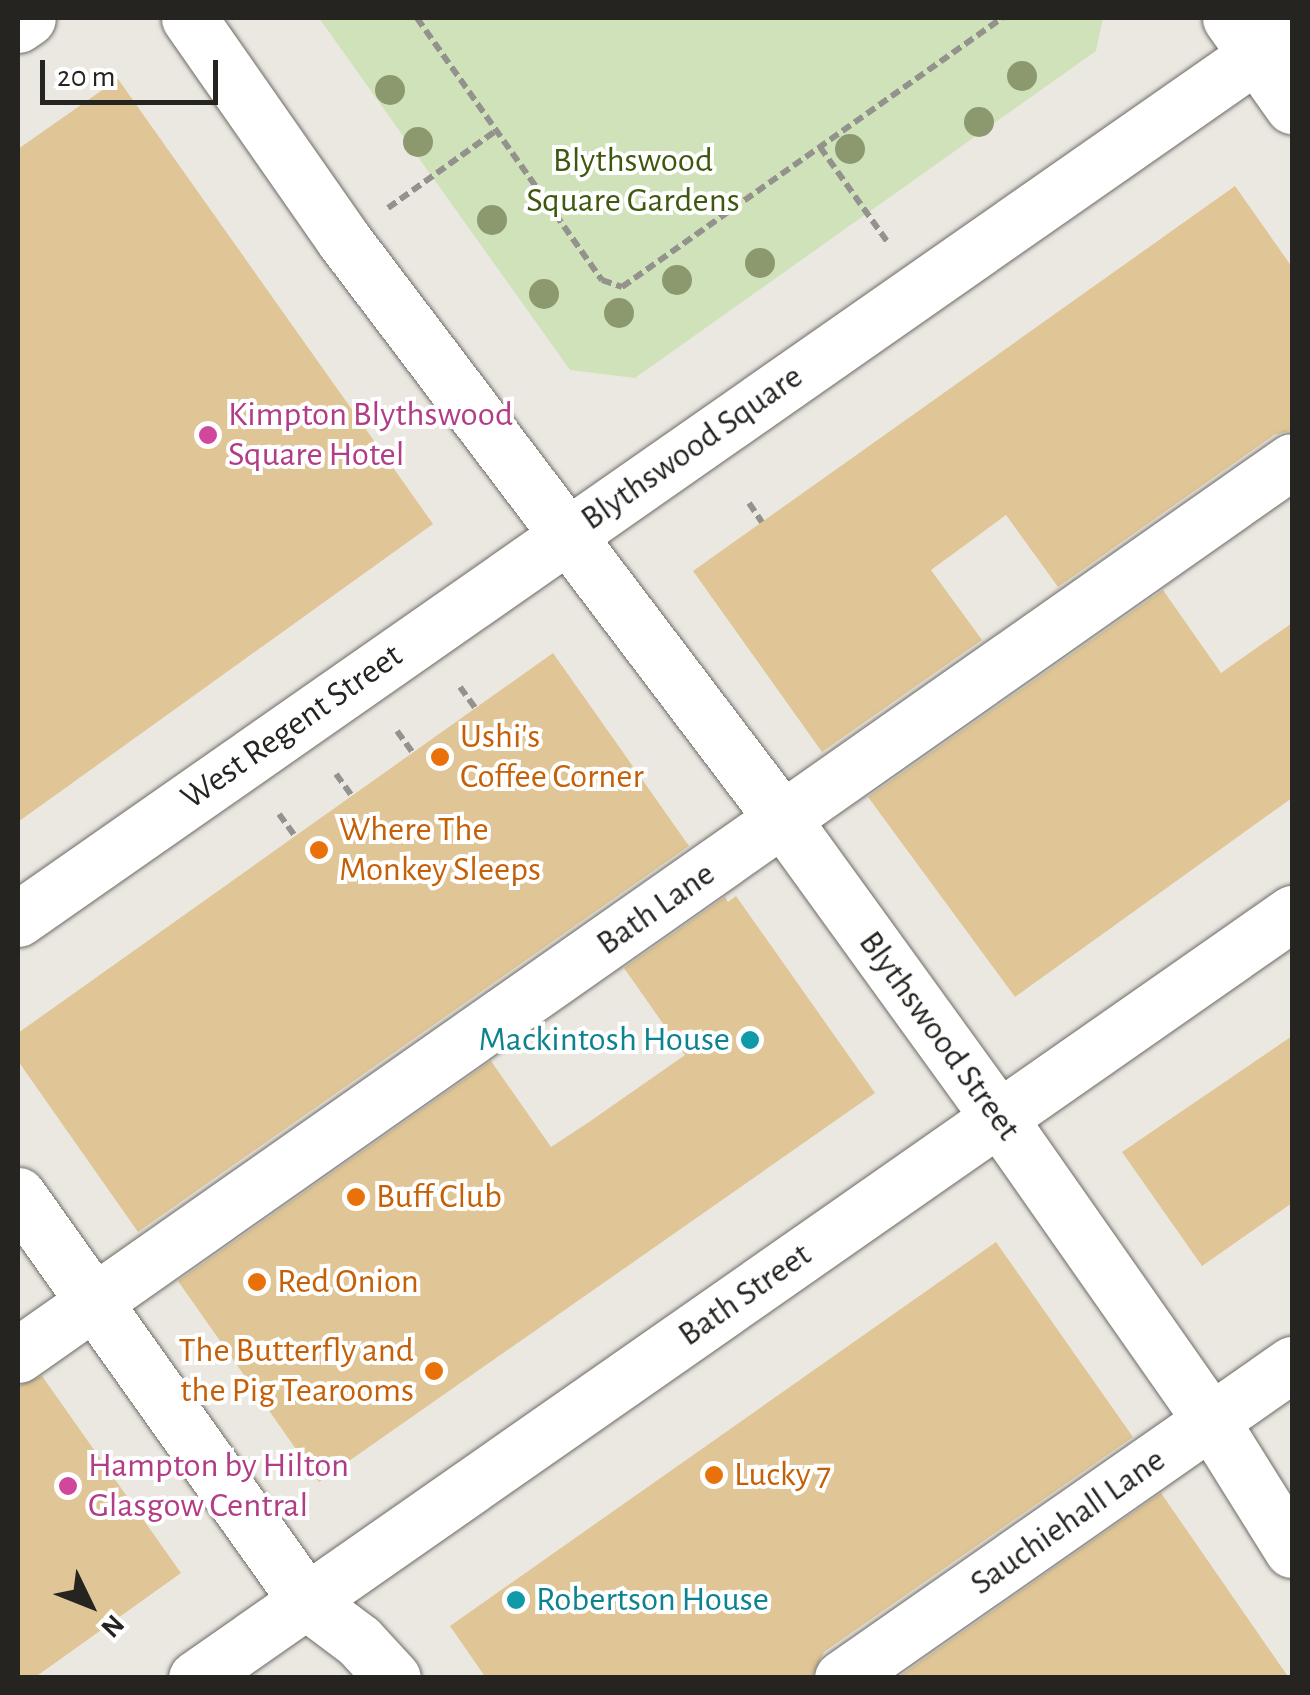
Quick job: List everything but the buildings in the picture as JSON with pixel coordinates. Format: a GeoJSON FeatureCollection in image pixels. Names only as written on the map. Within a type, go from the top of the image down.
{"type":"FeatureCollection","features":[{"type":"Feature","properties":{"kind":"street"},"geometry":{"type":"LineString","coordinates":[[18,25],[28,18]]}},
{"type":"Feature","properties":{"kind":"street","name":"Blythswood Square"},"geometry":{"type":"LineString","coordinates":[[188,18],[344,240],[566,536],[921,290],[1260,35]]}},
{"type":"Feature","properties":{"kind":"street"},"geometry":{"type":"LineString","coordinates":[[1260,35],[1292,106]]}},
{"type":"Feature","properties":{"kind":"street","name":"Bath Lane"},"geometry":{"type":"LineString","coordinates":[[18,1355],[784,821],[1292,460]]}},
{"type":"Feature","properties":{"kind":"street","name":"Blythswood Street"},"geometry":{"type":"LineString","coordinates":[[566,536],[784,821],[999,1118],[1212,1422],[1292,1550]]}},
{"type":"Feature","properties":{"kind":"street","name":"West Regent Street"},"geometry":{"type":"LineString","coordinates":[[18,919],[566,536]]}},
{"type":"Feature","properties":{"kind":"street","name":"Bath Street"},"geometry":{"type":"LineString","coordinates":[[196,1678],[1292,913]]}},
{"type":"Feature","properties":{"kind":"street"},"geometry":{"type":"LineString","coordinates":[[18,1195],[307,1602],[359,1641],[394,1678]]}},
{"type":"Feature","properties":{"kind":"street","name":"Sauchiehall Lane"},"geometry":{"type":"LineString","coordinates":[[842,1678],[1292,1364]]}},
{"type":"Feature","properties":{"kind":"path"},"geometry":{"type":"LineString","coordinates":[[417,18],[602,280],[622,287],[1002,18]]}},
{"type":"Feature","properties":{"kind":"path"},"geometry":{"type":"LineString","coordinates":[[344,240],[497,130]]}},
{"type":"Feature","properties":{"kind":"path"},"geometry":{"type":"LineString","coordinates":[[820,147],[921,290]]}},
{"type":"Feature","properties":{"kind":"path"},"geometry":{"type":"LineString","coordinates":[[749,504],[762,522]]}},
{"type":"Feature","properties":{"kind":"path"},"geometry":{"type":"LineString","coordinates":[[460,687],[474,708]]}},
{"type":"Feature","properties":{"kind":"path"},"geometry":{"type":"LineString","coordinates":[[397,731],[412,752]]}},
{"type":"Feature","properties":{"kind":"path"},"geometry":{"type":"LineString","coordinates":[[336,774],[352,795]]}},
{"type":"Feature","properties":{"kind":"path"},"geometry":{"type":"LineString","coordinates":[[280,814],[294,835]]}},
{"type":"Feature","properties":{"kind":"green space","name":"Blythswood Square Gardens"},"geometry":{"type":"Polygon","coordinates":[[[319,18],[1103,18],[1096,51],[635,378],[570,370],[319,18]]]}},
{"type":"Feature","properties":{"kind":"place","name":"Kimpton Blythswood Square Hotel"},"geometry":{"type":"Point","coordinates":[208,435]}},
{"type":"Feature","properties":{"kind":"place","name":"Ushi's Coffee Corner"},"geometry":{"type":"Point","coordinates":[440,757]}},
{"type":"Feature","properties":{"kind":"place","name":"Where The Monkey Sleeps"},"geometry":{"type":"Point","coordinates":[319,850]}},
{"type":"Feature","properties":{"kind":"place","name":"Mackintosh House"},"geometry":{"type":"Point","coordinates":[750,1040]}},
{"type":"Feature","properties":{"kind":"place","name":"Buff Club"},"geometry":{"type":"Point","coordinates":[356,1197]}},
{"type":"Feature","properties":{"kind":"place","name":"Red Onion"},"geometry":{"type":"Point","coordinates":[257,1282]}},
{"type":"Feature","properties":{"kind":"place","name":"The Butterfly and the Pig Tearooms"},"geometry":{"type":"Point","coordinates":[434,1371]}},
{"type":"Feature","properties":{"kind":"place","name":"Lucky 7"},"geometry":{"type":"Point","coordinates":[714,1475]}},
{"type":"Feature","properties":{"kind":"place","name":"Hampton by Hilton Glasgow Central"},"geometry":{"type":"Point","coordinates":[68,1486]}},
{"type":"Feature","properties":{"kind":"place","name":"Robertson House"},"geometry":{"type":"Point","coordinates":[516,1600]}}]}
